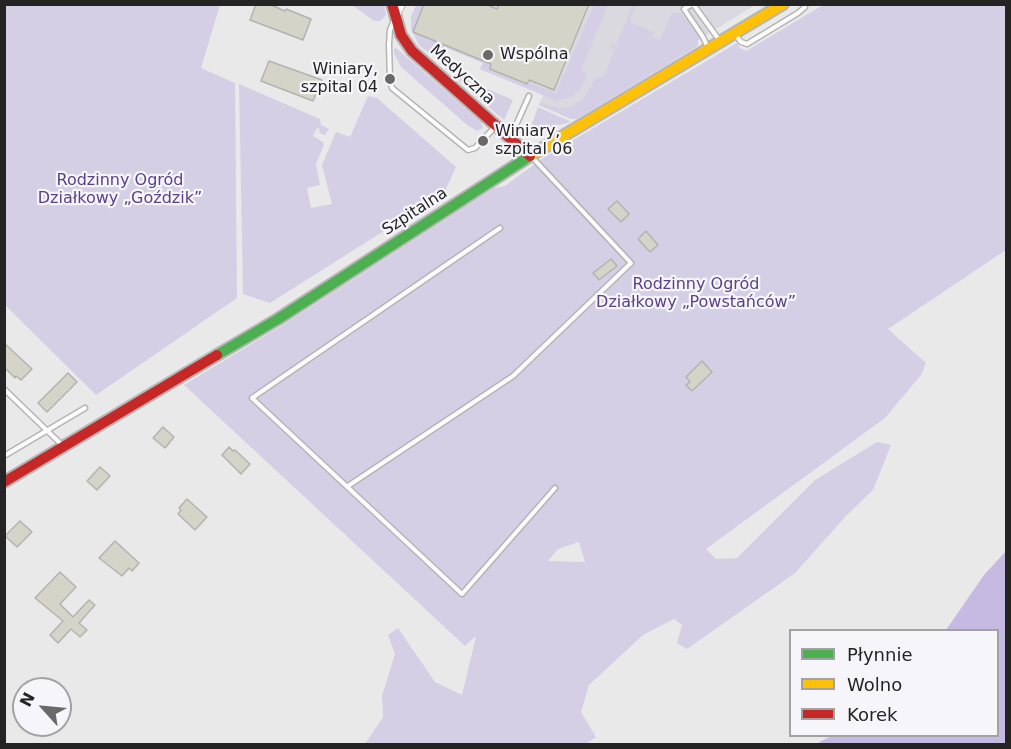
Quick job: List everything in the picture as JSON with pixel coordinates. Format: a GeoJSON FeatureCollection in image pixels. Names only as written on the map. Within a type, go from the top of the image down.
{"type":"FeatureCollection","features":[{"type":"Feature","properties":{"kind":"street","name":"Medyczna"},"geometry":{"type":"LineString","coordinates":[[392,4],[401,35],[412,51],[530,156]]}},
{"type":"Feature","properties":{"kind":"street"},"geometry":{"type":"LineString","coordinates":[[395,17],[401,4]]}},
{"type":"Feature","properties":{"kind":"street","name":"Szpitalna"},"geometry":{"type":"LineString","coordinates":[[4,482],[278,319],[530,156],[783,4]]}},
{"type":"Feature","properties":{"kind":"lane"},"geometry":{"type":"LineString","coordinates":[[708,49],[703,37],[684,9],[692,4],[721,42]]}},
{"type":"Feature","properties":{"kind":"lane"},"geometry":{"type":"LineString","coordinates":[[735,33],[738,39],[747,44],[798,13],[805,7],[804,4]]}},
{"type":"Feature","properties":{"kind":"lane"},"geometry":{"type":"LineString","coordinates":[[395,17],[390,37],[392,88],[468,150],[476,148],[496,126]]}},
{"type":"Feature","properties":{"kind":"lane"},"geometry":{"type":"LineString","coordinates":[[505,134],[516,125],[529,96]]}},
{"type":"Feature","properties":{"kind":"lane"},"geometry":{"type":"LineString","coordinates":[[348,486],[513,376],[631,263],[530,156]]}},
{"type":"Feature","properties":{"kind":"lane"},"geometry":{"type":"LineString","coordinates":[[500,228],[252,398],[462,594],[555,488]]}},
{"type":"Feature","properties":{"kind":"lane"},"geometry":{"type":"LineString","coordinates":[[4,389],[64,447]]}},
{"type":"Feature","properties":{"kind":"lane"},"geometry":{"type":"LineString","coordinates":[[4,456],[85,408]]}},
{"type":"Feature","properties":{"kind":"shaded area"},"geometry":{"type":"Polygon","coordinates":[[[424,5],[755,5],[574,117],[540,103],[543,95],[480,69],[483,61],[413,32],[424,5]]]}},
{"type":"Feature","properties":{"kind":"shaded area"},"geometry":{"type":"Polygon","coordinates":[[[1006,551],[1006,744],[816,744],[829,737],[999,737],[999,629],[947,629],[984,575],[1006,551]]]}},
{"type":"Feature","properties":{"kind":"green space","name":"Rodzinny Ogród Działkowy „Goździk”"},"geometry":{"type":"Polygon","coordinates":[[[4,5],[220,5],[201,68],[235,83],[237,298],[96,395],[5,305],[4,5]]]}},
{"type":"Feature","properties":{"kind":"green space"},"geometry":{"type":"Polygon","coordinates":[[[352,5],[384,5],[386,15],[380,21],[374,21],[352,5]]]}},
{"type":"Feature","properties":{"kind":"green space"},"geometry":{"type":"Polygon","coordinates":[[[416,5],[424,5],[413,32],[491,64],[490,69],[556,93],[594,5],[608,5],[581,70],[587,75],[581,88],[572,97],[557,101],[480,69],[483,63],[444,47],[441,54],[431,55],[419,45],[411,29],[411,16],[416,5]]]}},
{"type":"Feature","properties":{"kind":"green space"},"geometry":{"type":"Polygon","coordinates":[[[633,5],[636,5],[629,22],[654,32],[652,37],[660,40],[671,15],[681,13],[700,39],[698,46],[577,119],[571,119],[539,105],[540,102],[551,107],[571,107],[583,99],[596,78],[603,78],[615,49],[609,45],[616,45],[633,5]]]}},
{"type":"Feature","properties":{"kind":"green space","name":"Rodzinny Ogród Działkowy „Powstańców”"},"geometry":{"type":"Polygon","coordinates":[[[823,5],[1006,5],[1006,250],[888,329],[926,363],[921,375],[885,418],[706,549],[716,559],[737,558],[815,480],[877,442],[891,445],[873,490],[846,516],[795,573],[687,649],[677,643],[682,625],[674,619],[643,635],[589,685],[581,712],[596,737],[586,744],[365,744],[383,717],[382,696],[395,654],[388,635],[398,628],[435,682],[462,695],[476,636],[465,646],[184,385],[286,323],[494,188],[505,186],[543,158],[737,43],[746,51],[823,5]],[[579,542],[558,549],[548,561],[585,562],[579,542]]]}},
{"type":"Feature","properties":{"kind":"green space"},"geometry":{"type":"Polygon","coordinates":[[[396,48],[481,122],[483,128],[477,131],[466,124],[401,67],[394,53],[396,48]]]}},
{"type":"Feature","properties":{"kind":"green space"},"geometry":{"type":"Polygon","coordinates":[[[449,72],[513,100],[504,120],[472,93],[475,89],[470,85],[467,88],[449,72]]]}},
{"type":"Feature","properties":{"kind":"green space"},"geometry":{"type":"Polygon","coordinates":[[[239,84],[320,119],[321,125],[329,129],[325,135],[319,133],[320,129],[317,128],[313,136],[324,145],[316,164],[320,185],[307,188],[311,208],[332,204],[322,165],[336,132],[350,137],[368,96],[377,98],[456,167],[444,193],[270,303],[243,294],[239,84]]]}},
{"type":"Feature","properties":{"kind":"green space"},"geometry":{"type":"Polygon","coordinates":[[[538,107],[569,121],[571,122],[529,132],[538,107]]]}},
{"type":"Feature","properties":{"kind":"building"},"geometry":{"type":"Polygon","coordinates":[[[256,4],[269,4],[311,19],[303,40],[250,20],[256,4]]]}},
{"type":"Feature","properties":{"kind":"building"},"geometry":{"type":"Polygon","coordinates":[[[424,4],[485,4],[497,9],[499,4],[589,4],[554,90],[529,80],[527,84],[490,69],[491,64],[413,32],[424,4]]]}},
{"type":"Feature","properties":{"kind":"building"},"geometry":{"type":"Polygon","coordinates":[[[269,61],[322,80],[313,101],[261,81],[269,61]]]}},
{"type":"Feature","properties":{"kind":"building"},"geometry":{"type":"Polygon","coordinates":[[[617,201],[629,214],[621,222],[608,209],[617,201]]]}},
{"type":"Feature","properties":{"kind":"building"},"geometry":{"type":"Polygon","coordinates":[[[646,231],[658,245],[650,252],[638,239],[646,231]]]}},
{"type":"Feature","properties":{"kind":"building"},"geometry":{"type":"Polygon","coordinates":[[[611,259],[617,266],[599,280],[593,273],[611,259]]]}},
{"type":"Feature","properties":{"kind":"building"},"geometry":{"type":"Polygon","coordinates":[[[4,343],[32,369],[21,380],[16,376],[15,378],[4,367],[4,343]]]}},
{"type":"Feature","properties":{"kind":"building"},"geometry":{"type":"Polygon","coordinates":[[[702,361],[712,372],[692,391],[686,385],[690,382],[686,377],[702,361]]]}},
{"type":"Feature","properties":{"kind":"building"},"geometry":{"type":"Polygon","coordinates":[[[68,373],[77,382],[47,412],[38,403],[68,373]]]}},
{"type":"Feature","properties":{"kind":"building"},"geometry":{"type":"Polygon","coordinates":[[[163,427],[174,437],[165,448],[153,438],[163,427]]]}},
{"type":"Feature","properties":{"kind":"building"},"geometry":{"type":"Polygon","coordinates":[[[229,447],[250,464],[241,474],[222,455],[229,447]]]}},
{"type":"Feature","properties":{"kind":"building"},"geometry":{"type":"Polygon","coordinates":[[[100,467],[110,476],[97,490],[87,481],[100,467]]]}},
{"type":"Feature","properties":{"kind":"building"},"geometry":{"type":"Polygon","coordinates":[[[187,499],[207,517],[195,530],[178,514],[181,510],[179,508],[187,499]]]}},
{"type":"Feature","properties":{"kind":"building"},"geometry":{"type":"Polygon","coordinates":[[[20,521],[32,532],[17,547],[5,536],[20,521]]]}},
{"type":"Feature","properties":{"kind":"building"},"geometry":{"type":"Polygon","coordinates":[[[115,541],[139,563],[132,571],[129,568],[122,576],[99,558],[115,541]]]}},
{"type":"Feature","properties":{"kind":"building"},"geometry":{"type":"Polygon","coordinates":[[[60,572],[76,587],[60,604],[73,617],[89,600],[95,605],[79,623],[87,630],[80,637],[71,629],[58,643],[50,635],[63,621],[35,598],[60,572]]]}},
{"type":"Feature","properties":{"kind":"traffic: fast"},"geometry":{"type":"LineString","coordinates":[[217,355],[278,319],[533,154]]}},
{"type":"Feature","properties":{"kind":"traffic: slow"},"geometry":{"type":"LineString","coordinates":[[533,154],[783,4]]}},
{"type":"Feature","properties":{"kind":"traffic: jam"},"geometry":{"type":"LineString","coordinates":[[392,4],[401,35],[412,51],[530,156]]}},
{"type":"Feature","properties":{"kind":"traffic: jam"},"geometry":{"type":"LineString","coordinates":[[4,482],[217,355]]}},
{"type":"Feature","properties":{"kind":"place","name":"Wspólna"},"geometry":{"type":"Point","coordinates":[488,55]}},
{"type":"Feature","properties":{"kind":"place","name":"Winiary, szpital 04"},"geometry":{"type":"Point","coordinates":[390,79]}},
{"type":"Feature","properties":{"kind":"place","name":"Winiary, szpital 06"},"geometry":{"type":"Point","coordinates":[483,141]}}]}
